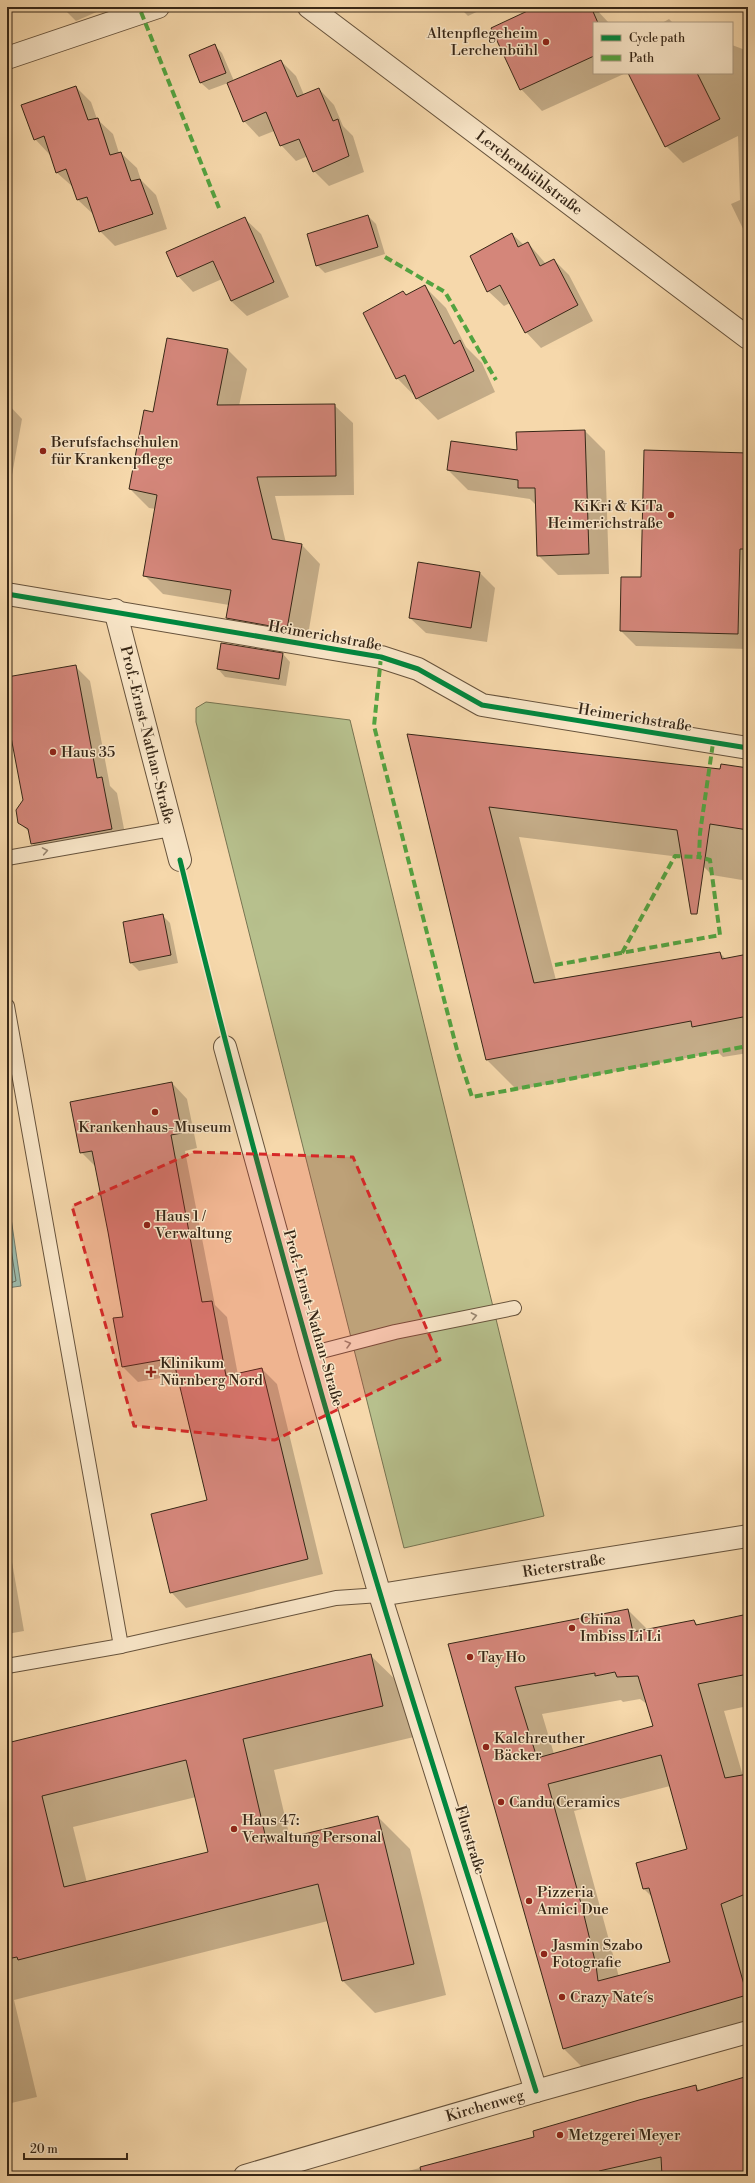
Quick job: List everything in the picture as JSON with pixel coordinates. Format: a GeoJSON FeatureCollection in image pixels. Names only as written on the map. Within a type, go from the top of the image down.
{"type":"FeatureCollection","features":[{"type":"Feature","properties":{"kind":"street"},"geometry":{"type":"LineString","coordinates":[[7,58],[158,7]]}},
{"type":"Feature","properties":{"kind":"street","name":"Lerchenbühlstraße"},"geometry":{"type":"LineString","coordinates":[[309,7],[748,338]]}},
{"type":"Feature","properties":{"kind":"street","name":"Heimerichstraße"},"geometry":{"type":"LineString","coordinates":[[7,594],[115,610],[381,657],[418,669],[482,705],[748,748]]}},
{"type":"Feature","properties":{"kind":"street","name":"Prof.-Ernst-Nathan-Straße"},"geometry":{"type":"LineString","coordinates":[[115,610],[180,860]]}},
{"type":"Feature","properties":{"kind":"street","name":"Prof.-Ernst-Nathan-Straße"},"geometry":{"type":"LineString","coordinates":[[225,1047],[310,1354],[380,1595]]}},
{"type":"Feature","properties":{"kind":"street","name":"Rieterstraße"},"geometry":{"type":"LineString","coordinates":[[380,1595],[748,1536]]}},
{"type":"Feature","properties":{"kind":"street","name":"Flurstraße"},"geometry":{"type":"LineString","coordinates":[[380,1595],[536,2091]]}},
{"type":"Feature","properties":{"kind":"street","name":"Kirchenweg"},"geometry":{"type":"LineString","coordinates":[[245,2176],[536,2091],[748,2032]]}},
{"type":"Feature","properties":{"kind":"lane"},"geometry":{"type":"LineString","coordinates":[[7,858],[171,829]]}},
{"type":"Feature","properties":{"kind":"lane"},"geometry":{"type":"LineString","coordinates":[[7,1006],[122,1646]]}},
{"type":"Feature","properties":{"kind":"lane"},"geometry":{"type":"LineString","coordinates":[[310,1354],[395,1332],[514,1308]]}},
{"type":"Feature","properties":{"kind":"lane"},"geometry":{"type":"LineString","coordinates":[[7,1666],[122,1646],[336,1598],[380,1595]]}},
{"type":"Feature","properties":{"kind":"highlighted area"},"geometry":{"type":"Polygon","coordinates":[[[194,1152],[353,1157],[440,1360],[275,1440],[134,1426],[72,1206],[194,1152]]]}},
{"type":"Feature","properties":{"kind":"green space"},"geometry":{"type":"Polygon","coordinates":[[[206,702],[350,720],[544,1516],[404,1548],[196,722],[196,708],[206,702]]]}},
{"type":"Feature","properties":{"kind":"water"},"geometry":{"type":"Polygon","coordinates":[[[11,1218],[21,1286],[7,1288],[7,1219],[11,1218]]]}},
{"type":"Feature","properties":{"kind":"building","name":"Altenpflegeheim Lerchenbühl"},"geometry":{"type":"Polygon","coordinates":[[[536,7],[591,7],[598,22],[593,22],[593,56],[520,90],[491,28],[536,7]]]}},
{"type":"Feature","properties":{"kind":"building"},"geometry":{"type":"Polygon","coordinates":[[[215,44],[226,73],[200,83],[189,55],[215,44]]]}},
{"type":"Feature","properties":{"kind":"building"},"geometry":{"type":"Polygon","coordinates":[[[281,60],[297,97],[319,88],[333,121],[338,119],[349,156],[313,172],[299,139],[280,146],[266,112],[243,122],[227,83],[281,60]]]}},
{"type":"Feature","properties":{"kind":"building"},"geometry":{"type":"Polygon","coordinates":[[[628,74],[698,74],[720,119],[665,147],[628,74]]]}},
{"type":"Feature","properties":{"kind":"building"},"geometry":{"type":"Polygon","coordinates":[[[76,86],[88,120],[98,118],[110,155],[121,152],[131,181],[140,179],[153,214],[99,232],[87,197],[77,200],[66,169],[56,173],[44,136],[34,140],[21,105],[76,86]]]}},
{"type":"Feature","properties":{"kind":"building"},"geometry":{"type":"Polygon","coordinates":[[[368,215],[378,247],[316,266],[307,234],[368,215]]]}},
{"type":"Feature","properties":{"kind":"building"},"geometry":{"type":"Polygon","coordinates":[[[245,217],[274,282],[231,301],[213,261],[177,277],[166,252],[245,217]]]}},
{"type":"Feature","properties":{"kind":"building"},"geometry":{"type":"Polygon","coordinates":[[[512,233],[518,247],[528,242],[540,266],[554,259],[578,305],[525,333],[500,285],[487,292],[470,256],[512,233]]]}},
{"type":"Feature","properties":{"kind":"building"},"geometry":{"type":"Polygon","coordinates":[[[425,285],[454,344],[460,340],[474,371],[416,399],[405,375],[396,379],[363,313],[403,291],[406,295],[425,285]]]}},
{"type":"Feature","properties":{"kind":"building"},"geometry":{"type":"Polygon","coordinates":[[[167,338],[228,349],[217,405],[335,404],[336,476],[257,477],[272,539],[302,544],[287,629],[226,618],[231,590],[143,576],[157,495],[129,489],[144,410],[153,412],[167,338]]]}},
{"type":"Feature","properties":{"kind":"building"},"geometry":{"type":"Polygon","coordinates":[[[585,430],[589,554],[537,556],[535,488],[518,488],[518,480],[447,470],[451,441],[517,450],[516,432],[585,430]]]}},
{"type":"Feature","properties":{"kind":"building"},"geometry":{"type":"Polygon","coordinates":[[[644,450],[748,453],[748,549],[740,549],[738,634],[620,631],[621,577],[641,577],[644,450]]]}},
{"type":"Feature","properties":{"kind":"building"},"geometry":{"type":"Polygon","coordinates":[[[418,562],[480,572],[471,628],[409,618],[418,562]]]}},
{"type":"Feature","properties":{"kind":"building"},"geometry":{"type":"Polygon","coordinates":[[[221,643],[283,653],[279,679],[217,669],[221,643]]]}},
{"type":"Feature","properties":{"kind":"building","name":"Haus 35"},"geometry":{"type":"Polygon","coordinates":[[[76,665],[97,778],[102,777],[112,829],[31,844],[28,829],[18,823],[16,810],[23,800],[7,716],[7,677],[76,665]]]}},
{"type":"Feature","properties":{"kind":"building"},"geometry":{"type":"Polygon","coordinates":[[[407,734],[720,769],[721,764],[748,768],[748,830],[710,824],[697,914],[691,914],[677,830],[489,807],[534,983],[720,952],[722,959],[748,954],[748,1016],[692,1027],[691,1021],[486,1060],[407,734]]]}},
{"type":"Feature","properties":{"kind":"building"},"geometry":{"type":"Polygon","coordinates":[[[163,914],[171,955],[130,963],[123,922],[163,914]]]}},
{"type":"Feature","properties":{"kind":"building"},"geometry":{"type":"Polygon","coordinates":[[[172,1082],[182,1133],[171,1135],[202,1302],[212,1301],[226,1376],[262,1368],[308,1559],[170,1593],[151,1514],[207,1500],[173,1358],[122,1367],[113,1318],[123,1317],[108,1232],[92,1151],[80,1153],[70,1102],[172,1082]]]}},
{"type":"Feature","properties":{"kind":"building"},"geometry":{"type":"Polygon","coordinates":[[[628,1609],[633,1632],[694,1620],[696,1625],[748,1614],[748,1674],[698,1684],[725,1778],[748,1774],[748,1893],[721,1904],[747,1995],[563,2049],[448,1644],[628,1609]],[[615,1672],[595,1676],[595,1673],[515,1687],[537,1758],[653,1726],[638,1676],[617,1677],[615,1672]],[[661,1755],[548,1784],[582,1907],[596,1965],[598,1981],[670,1962],[649,1888],[643,1889],[636,1863],[687,1849],[661,1755]]]}},
{"type":"Feature","properties":{"kind":"building","name":"Haus 47: Verwaltung Personal"},"geometry":{"type":"Polygon","coordinates":[[[371,1654],[383,1706],[243,1739],[267,1843],[378,1816],[414,1964],[342,1981],[318,1884],[18,1960],[17,1957],[7,1959],[7,1743],[371,1654]],[[186,1760],[42,1796],[64,1887],[208,1852],[186,1760]]]}},
{"type":"Feature","properties":{"kind":"building"},"geometry":{"type":"Polygon","coordinates":[[[748,2076],[748,2176],[662,2176],[661,2157],[599,2171],[600,2176],[422,2176],[420,2167],[534,2137],[533,2131],[696,2085],[697,2091],[748,2076]]]}},
{"type":"Feature","properties":{"kind":"marked path"},"geometry":{"type":"LineString","coordinates":[[141,12],[219,208]]}},
{"type":"Feature","properties":{"kind":"marked path"},"geometry":{"type":"LineString","coordinates":[[385,257],[445,292],[496,380]]}},
{"type":"Feature","properties":{"kind":"marked path"},"geometry":{"type":"LineString","coordinates":[[381,657],[374,726],[457,1050],[472,1097],[748,1046]]}},
{"type":"Feature","properties":{"kind":"marked path"},"geometry":{"type":"LineString","coordinates":[[555,965],[720,935],[710,860],[699,857],[700,833],[713,743]]}},
{"type":"Feature","properties":{"kind":"marked path"},"geometry":{"type":"LineString","coordinates":[[622,953],[675,856],[699,857]]}},
{"type":"Feature","properties":{"kind":"cycle path"},"geometry":{"type":"LineString","coordinates":[[7,594],[381,657],[418,669],[482,705],[748,748]]}},
{"type":"Feature","properties":{"kind":"cycle path"},"geometry":{"type":"LineString","coordinates":[[180,860],[250,1136],[326,1411],[399,1656],[536,2091]]}},
{"type":"Feature","properties":{"kind":"place","name":"Altenpflegeheim Lerchenbühl"},"geometry":{"type":"Point","coordinates":[546,42]}},
{"type":"Feature","properties":{"kind":"place","name":"Berufsfachschulen für Krankenpflege"},"geometry":{"type":"Point","coordinates":[43,451]}},
{"type":"Feature","properties":{"kind":"place","name":"KiKri & KiTa Heimerichstraße"},"geometry":{"type":"Point","coordinates":[671,515]}},
{"type":"Feature","properties":{"kind":"place","name":"Haus 35"},"geometry":{"type":"Point","coordinates":[53,752]}},
{"type":"Feature","properties":{"kind":"place","name":"Krankenhaus-Museum"},"geometry":{"type":"Point","coordinates":[155,1112]}},
{"type":"Feature","properties":{"kind":"place","name":"Haus 1 / Verwaltung"},"geometry":{"type":"Point","coordinates":[147,1225]}},
{"type":"Feature","properties":{"kind":"place","name":"Klinikum Nürnberg Nord"},"geometry":{"type":"Point","coordinates":[151,1372]}},
{"type":"Feature","properties":{"kind":"place","name":"China Imbiss Li Li"},"geometry":{"type":"Point","coordinates":[572,1628]}},
{"type":"Feature","properties":{"kind":"place","name":"Tay Ho"},"geometry":{"type":"Point","coordinates":[470,1657]}},
{"type":"Feature","properties":{"kind":"place","name":"Kalchreuther Bäcker"},"geometry":{"type":"Point","coordinates":[486,1747]}},
{"type":"Feature","properties":{"kind":"place","name":"Candu Ceramics"},"geometry":{"type":"Point","coordinates":[501,1802]}},
{"type":"Feature","properties":{"kind":"place","name":"Haus 47: Verwaltung Personal"},"geometry":{"type":"Point","coordinates":[234,1829]}},
{"type":"Feature","properties":{"kind":"place","name":"Pizzeria Amici Due"},"geometry":{"type":"Point","coordinates":[529,1901]}},
{"type":"Feature","properties":{"kind":"place","name":"Jasmin Szabo Fotografie"},"geometry":{"type":"Point","coordinates":[544,1954]}},
{"type":"Feature","properties":{"kind":"place","name":"Crazy Nate´s"},"geometry":{"type":"Point","coordinates":[562,1997]}},
{"type":"Feature","properties":{"kind":"place","name":"Metzgerei Meyer"},"geometry":{"type":"Point","coordinates":[560,2135]}}]}
